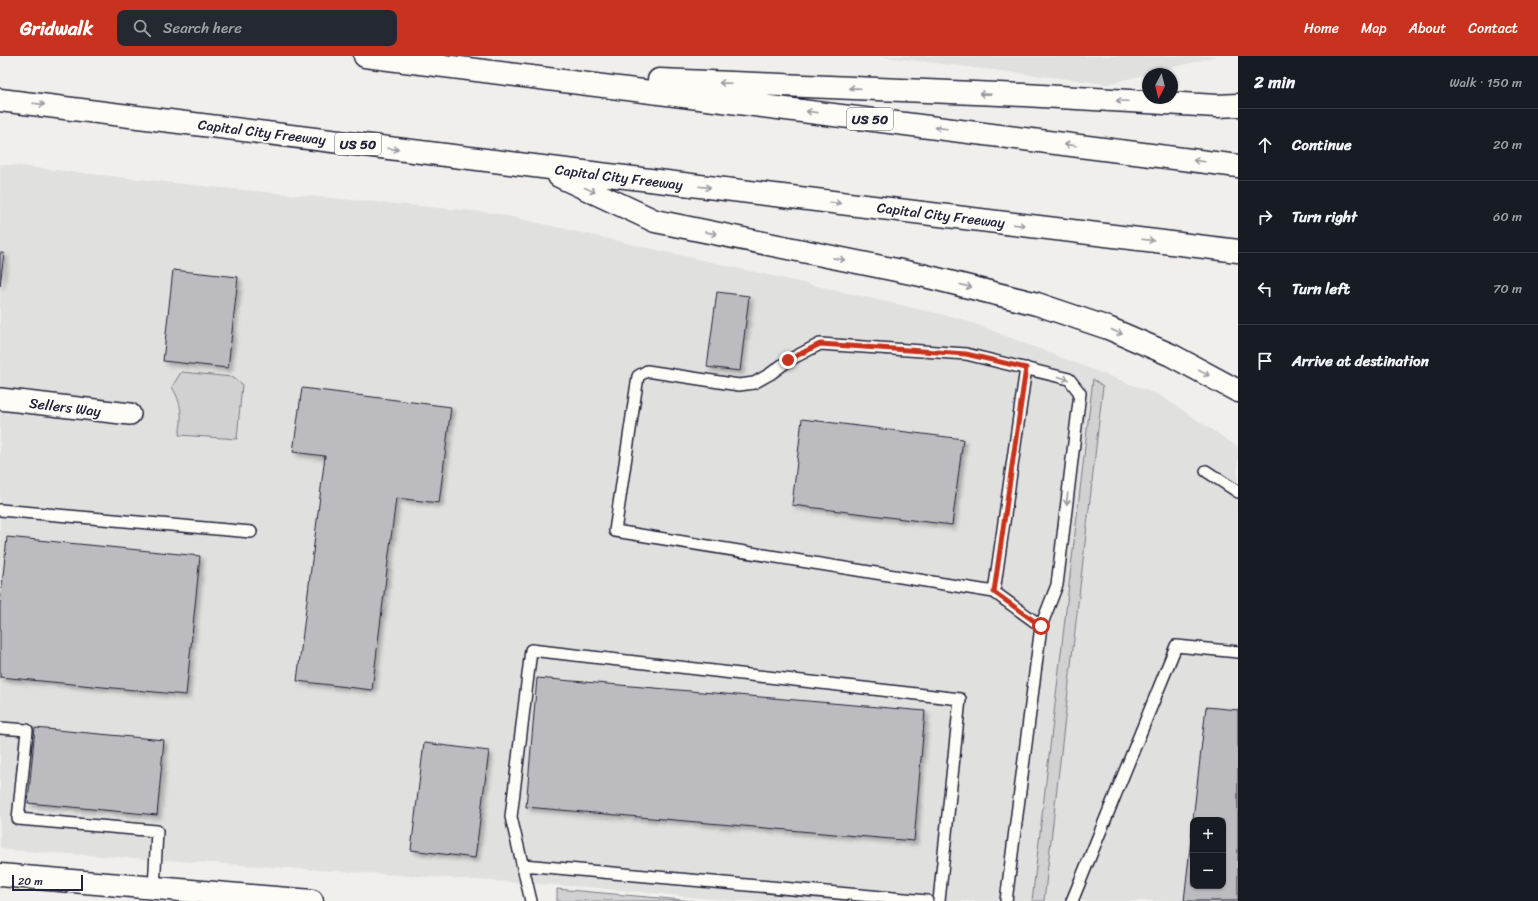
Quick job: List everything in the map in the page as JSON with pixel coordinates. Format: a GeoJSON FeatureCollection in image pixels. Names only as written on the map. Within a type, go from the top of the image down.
{"type":"FeatureCollection","features":[{"type":"Feature","properties":{"kind":"main road","name":"US 50"},"geometry":{"type":"LineString","coordinates":[[365,56],[1238,166]]}},
{"type":"Feature","properties":{"kind":"main road"},"geometry":{"type":"LineString","coordinates":[[502,73],[1016,95],[1217,106],[1238,105]]}},
{"type":"Feature","properties":{"kind":"main road","name":"Capital City Freeway"},"geometry":{"type":"LineString","coordinates":[[0,100],[1238,251]]}},
{"type":"Feature","properties":{"kind":"main road"},"geometry":{"type":"LineString","coordinates":[[542,167],[655,221],[921,275],[1037,304],[1108,328],[1171,355],[1238,391]]}},
{"type":"Feature","properties":{"kind":"main road"},"geometry":{"type":"LineString","coordinates":[[0,875],[154,888],[211,897],[312,901]]}},
{"type":"Feature","properties":{"kind":"street","name":"Sellers Way"},"geometry":{"type":"LineString","coordinates":[[0,399],[130,414]]}},
{"type":"Feature","properties":{"kind":"lane"},"geometry":{"type":"LineString","coordinates":[[1006,901],[1041,626],[1057,585],[1080,394],[1069,379],[966,354],[820,344],[788,360],[770,374],[754,383],[739,385],[647,371],[638,376],[615,531],[994,592],[1041,626]]}},
{"type":"Feature","properties":{"kind":"lane"},"geometry":{"type":"LineString","coordinates":[[994,592],[1026,368]]}},
{"type":"Feature","properties":{"kind":"lane"},"geometry":{"type":"LineString","coordinates":[[1206,471],[1238,492]]}},
{"type":"Feature","properties":{"kind":"lane"},"geometry":{"type":"LineString","coordinates":[[0,510],[251,532]]}},
{"type":"Feature","properties":{"kind":"lane"},"geometry":{"type":"LineString","coordinates":[[1072,901],[1176,646],[1238,652]]}},
{"type":"Feature","properties":{"kind":"lane"},"geometry":{"type":"LineString","coordinates":[[531,901],[511,817],[531,650],[960,699],[939,901]]}},
{"type":"Feature","properties":{"kind":"lane"},"geometry":{"type":"LineString","coordinates":[[0,728],[27,730],[18,819],[157,831],[154,888]]}},
{"type":"Feature","properties":{"kind":"lane"},"geometry":{"type":"LineString","coordinates":[[523,865],[927,901]]}},
{"type":"Feature","properties":{"kind":"shaded area"},"geometry":{"type":"Polygon","coordinates":[[[877,56],[1218,56],[1171,68],[1142,68],[1142,75],[1108,84],[877,56]]]}},
{"type":"Feature","properties":{"kind":"shaded area"},"geometry":{"type":"Polygon","coordinates":[[[0,164],[211,187],[494,213],[962,319],[1161,396],[1238,447],[1238,901],[734,901],[586,887],[7,850],[0,847],[0,164]]]}},
{"type":"Feature","properties":{"kind":"shaded area"},"geometry":{"type":"Polygon","coordinates":[[[181,372],[232,377],[242,384],[237,439],[179,435],[181,410],[180,404],[172,387],[181,372]]]}},
{"type":"Feature","properties":{"kind":"shaded area"},"geometry":{"type":"Polygon","coordinates":[[[1093,379],[1103,386],[1044,901],[1032,901],[1093,379]]]}},
{"type":"Feature","properties":{"kind":"shaded area"},"geometry":{"type":"Polygon","coordinates":[[[557,889],[693,901],[557,901],[557,889]]]}},
{"type":"Feature","properties":{"kind":"building"},"geometry":{"type":"Polygon","coordinates":[[[0,253],[4,253],[0,286],[0,253]]]}},
{"type":"Feature","properties":{"kind":"building"},"geometry":{"type":"Polygon","coordinates":[[[173,270],[238,277],[228,368],[163,361],[173,270]]]}},
{"type":"Feature","properties":{"kind":"building"},"geometry":{"type":"Polygon","coordinates":[[[717,292],[749,296],[740,371],[707,367],[717,292]]]}},
{"type":"Feature","properties":{"kind":"building"},"geometry":{"type":"Polygon","coordinates":[[[302,388],[451,407],[439,503],[396,498],[372,690],[297,681],[325,456],[293,452],[302,388]]]}},
{"type":"Feature","properties":{"kind":"building"},"geometry":{"type":"Polygon","coordinates":[[[802,419],[963,439],[952,525],[792,505],[802,419]]]}},
{"type":"Feature","properties":{"kind":"building"},"geometry":{"type":"Polygon","coordinates":[[[7,537],[200,556],[186,695],[0,677],[0,605],[7,537]]]}},
{"type":"Feature","properties":{"kind":"building"},"geometry":{"type":"Polygon","coordinates":[[[537,678],[925,711],[914,841],[526,807],[537,678]]]}},
{"type":"Feature","properties":{"kind":"building"},"geometry":{"type":"Polygon","coordinates":[[[1206,707],[1238,710],[1238,901],[1184,901],[1190,848],[1190,889],[1226,889],[1226,817],[1193,817],[1206,707]]]}},
{"type":"Feature","properties":{"kind":"building"},"geometry":{"type":"Polygon","coordinates":[[[35,728],[164,740],[157,815],[28,803],[35,728]]]}},
{"type":"Feature","properties":{"kind":"building"},"geometry":{"type":"Polygon","coordinates":[[[424,743],[489,751],[475,858],[411,850],[424,743]]]}},
{"type":"Feature","properties":{"kind":"route"},"geometry":{"type":"LineString","coordinates":[[788,360],[820,344],[966,354],[1026,368],[994,592],[1041,626]]}}]}
